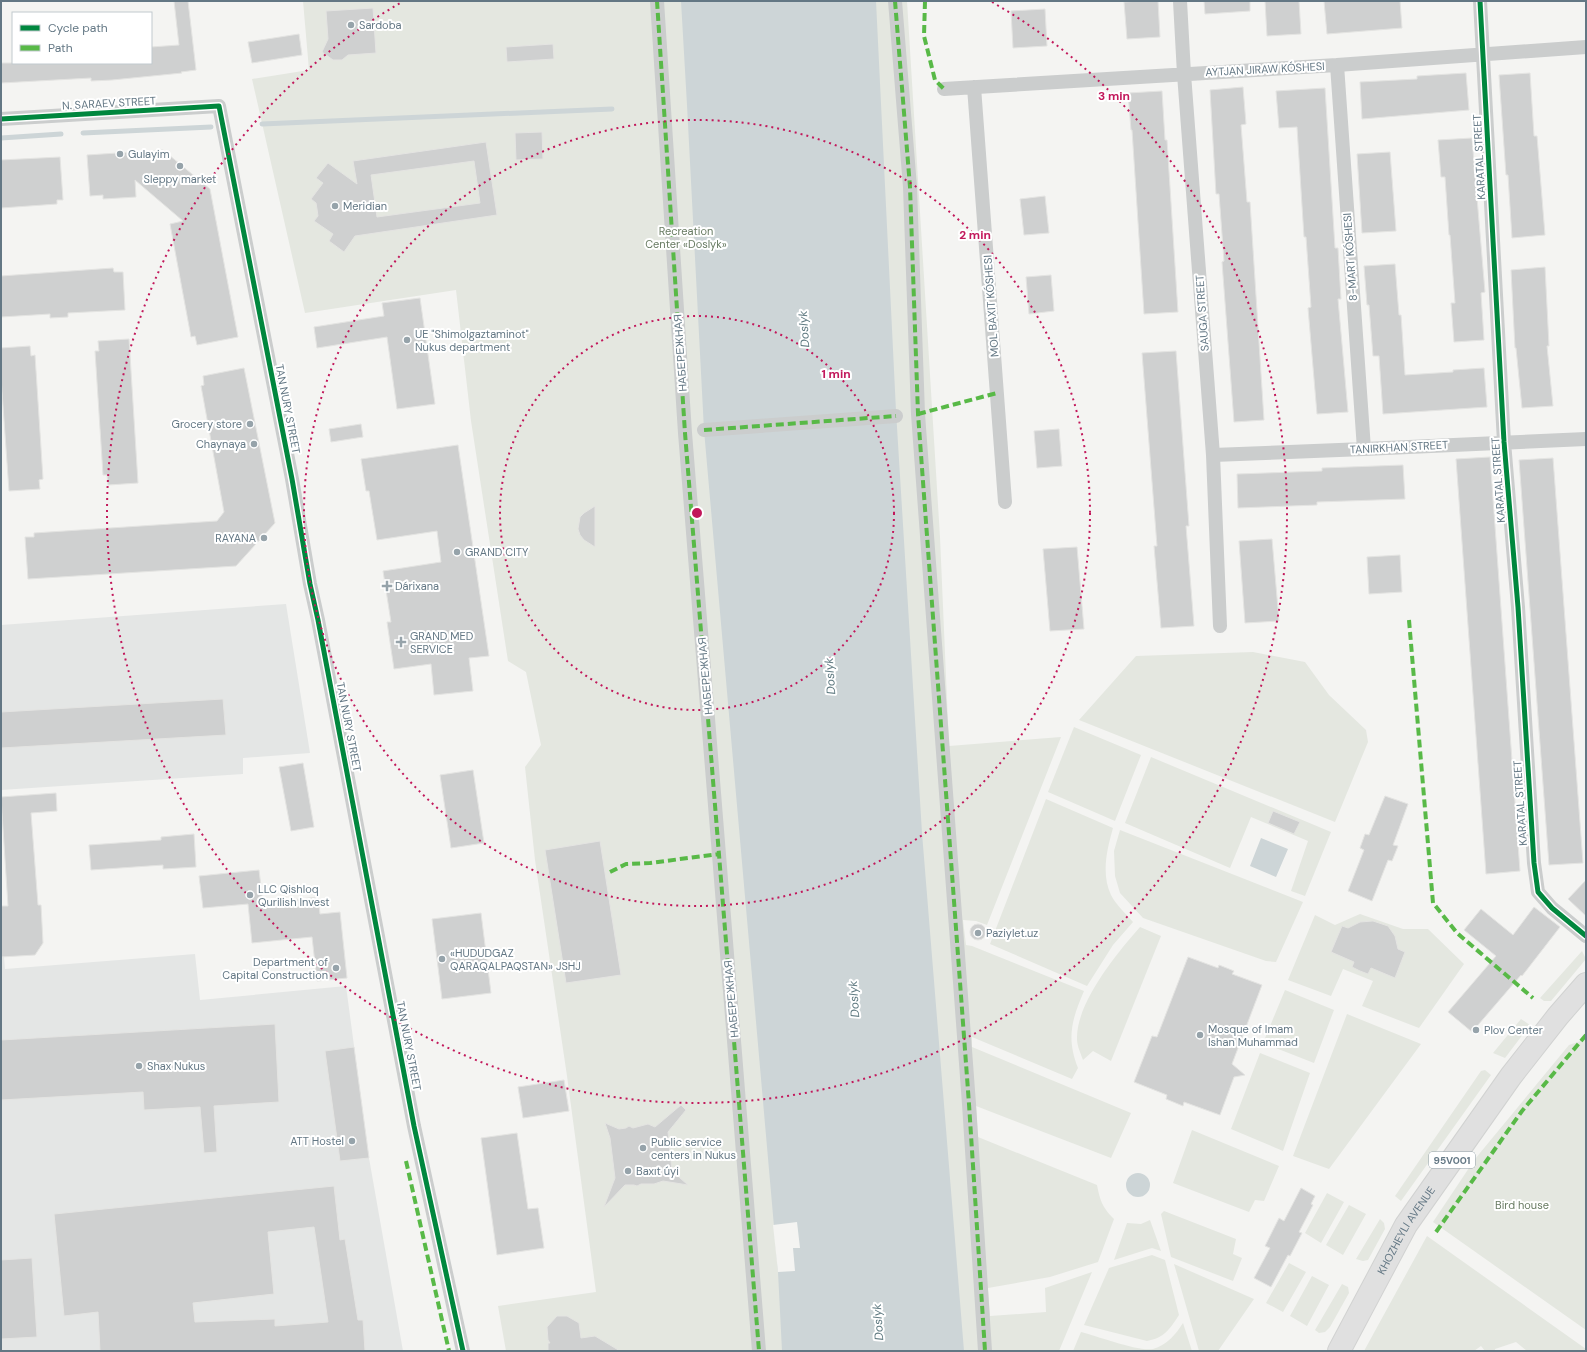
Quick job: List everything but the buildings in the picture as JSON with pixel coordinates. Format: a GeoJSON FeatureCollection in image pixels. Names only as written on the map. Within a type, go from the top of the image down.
{"type":"FeatureCollection","features":[{"type":"Feature","properties":{"kind":"main road","name":"KHOZHEYLI AVENUE"},"geometry":{"type":"LineString","coordinates":[[1338,1351],[1406,1225],[1511,1076],[1558,1016],[1586,984]]}},
{"type":"Feature","properties":{"kind":"street","name":"НАБЕРЕЖНАЯ"},"geometry":{"type":"LineString","coordinates":[[657,1],[685,433],[759,1351]]}},
{"type":"Feature","properties":{"kind":"street"},"geometry":{"type":"LineString","coordinates":[[895,1],[910,187],[918,414],[969,1104],[985,1351]]}},
{"type":"Feature","properties":{"kind":"street","name":"SAUGA STREET"},"geometry":{"type":"LineString","coordinates":[[1180,1],[1184,74],[1213,455],[1220,626]]}},
{"type":"Feature","properties":{"kind":"street","name":"KARATAL STREET"},"geometry":{"type":"LineString","coordinates":[[1480,1],[1504,442],[1518,607],[1534,864],[1538,892],[1552,908],[1586,936]]}},
{"type":"Feature","properties":{"kind":"street"},"geometry":{"type":"LineString","coordinates":[[944,89],[1337,65],[1586,47]]}},
{"type":"Feature","properties":{"kind":"street","name":"8-MART KÓSHESI"},"geometry":{"type":"LineString","coordinates":[[1337,65],[1364,449]]}},
{"type":"Feature","properties":{"kind":"street"},"geometry":{"type":"LineString","coordinates":[[974,87],[1005,502]]}},
{"type":"Feature","properties":{"kind":"street","name":"N. SARAEV STREET"},"geometry":{"type":"LineString","coordinates":[[1,119],[219,106]]}},
{"type":"Feature","properties":{"kind":"street","name":"TAN NURY STREET"},"geometry":{"type":"LineString","coordinates":[[219,106],[292,479],[310,584],[414,1126],[463,1351]]}},
{"type":"Feature","properties":{"kind":"street"},"geometry":{"type":"LineString","coordinates":[[704,430],[896,416]]}},
{"type":"Feature","properties":{"kind":"street","name":"TANIRKHAN STREET"},"geometry":{"type":"LineString","coordinates":[[1213,455],[1586,439]]}},
{"type":"Feature","properties":{"kind":"shaded area"},"geometry":{"type":"Polygon","coordinates":[[[286,604],[310,753],[243,758],[243,774],[1,790],[1,625],[286,604]]]}},
{"type":"Feature","properties":{"kind":"shaded area"},"geometry":{"type":"Polygon","coordinates":[[[1,920],[5,969],[195,954],[200,1000],[346,986],[369,1158],[403,1351],[1,1351],[1,920]]]}},
{"type":"Feature","properties":{"kind":"green space","name":"Recreation Center «Doslyk»"},"geometry":{"type":"Polygon","coordinates":[[[303,1],[907,1],[940,537],[949,746],[1061,737],[987,925],[976,921],[963,920],[966,945],[972,946],[1084,991],[1076,1011],[1072,1029],[1072,1047],[1078,1068],[1072,1079],[972,1037],[972,1047],[1131,1113],[1111,1158],[976,1106],[978,1137],[1097,1185],[1102,1203],[1114,1219],[1098,1262],[1050,1277],[988,1288],[990,1316],[1046,1312],[1045,1288],[1092,1272],[1059,1351],[506,1351],[498,1306],[596,1292],[567,1076],[535,860],[525,767],[541,745],[526,672],[508,661],[471,421],[456,290],[305,313],[252,79],[309,70],[303,1]]]}},
{"type":"Feature","properties":{"kind":"green space"},"geometry":{"type":"Polygon","coordinates":[[[1253,652],[1305,662],[1329,695],[1366,730],[1368,742],[1335,822],[1079,720],[1136,656],[1253,652]]]}},
{"type":"Feature","properties":{"kind":"green space"},"geometry":{"type":"Polygon","coordinates":[[[1074,727],[1141,755],[1115,821],[1048,792],[1074,727]]]}},
{"type":"Feature","properties":{"kind":"green space"},"geometry":{"type":"Polygon","coordinates":[[[1151,757],[1331,832],[1305,896],[1291,891],[1308,841],[1251,817],[1230,868],[1125,823],[1151,757]]]}},
{"type":"Feature","properties":{"kind":"green space"},"geometry":{"type":"Polygon","coordinates":[[[1046,799],[1113,828],[1106,862],[1106,879],[1111,895],[1133,922],[1113,945],[1087,986],[990,944],[1046,799]]]}},
{"type":"Feature","properties":{"kind":"green space"},"geometry":{"type":"Polygon","coordinates":[[[1120,830],[1303,902],[1276,962],[1266,961],[1143,918],[1120,893],[1115,876],[1114,851],[1120,830]]]}},
{"type":"Feature","properties":{"kind":"green space"},"geometry":{"type":"Polygon","coordinates":[[[1360,914],[1403,929],[1428,929],[1464,964],[1419,1028],[1362,1006],[1373,981],[1343,969],[1331,996],[1288,980],[1315,915],[1335,925],[1360,914]]]}},
{"type":"Feature","properties":{"kind":"green space"},"geometry":{"type":"Polygon","coordinates":[[[1140,927],[1161,936],[1111,1061],[1093,1051],[1083,1060],[1078,1047],[1077,1039],[1078,1025],[1083,1010],[1090,995],[1110,964],[1140,927]]]}},
{"type":"Feature","properties":{"kind":"green space"},"geometry":{"type":"Polygon","coordinates":[[[1582,951],[1586,959],[1551,1001],[1544,1001],[1540,998],[1582,951]]]}},
{"type":"Feature","properties":{"kind":"green space"},"geometry":{"type":"Polygon","coordinates":[[[1285,990],[1334,1010],[1314,1063],[1263,1043],[1285,990]]]}},
{"type":"Feature","properties":{"kind":"green space"},"geometry":{"type":"Polygon","coordinates":[[[1347,1014],[1421,1044],[1329,1169],[1293,1156],[1347,1014]]]}},
{"type":"Feature","properties":{"kind":"green space"},"geometry":{"type":"Polygon","coordinates":[[[1521,1019],[1530,1025],[1505,1058],[1493,1053],[1521,1019]]]}},
{"type":"Feature","properties":{"kind":"green space","name":"Bird house"},"geometry":{"type":"Polygon","coordinates":[[[1586,1039],[1586,1330],[1433,1222],[1475,1159],[1569,1045],[1586,1039]]]}},
{"type":"Feature","properties":{"kind":"green space"},"geometry":{"type":"Polygon","coordinates":[[[1260,1053],[1310,1073],[1283,1151],[1231,1129],[1260,1053]]]}},
{"type":"Feature","properties":{"kind":"green space"},"geometry":{"type":"Polygon","coordinates":[[[1485,1070],[1491,1075],[1401,1201],[1395,1196],[1481,1071],[1485,1070]]]}},
{"type":"Feature","properties":{"kind":"green space"},"geometry":{"type":"Polygon","coordinates":[[[1192,1130],[1279,1166],[1264,1201],[1255,1200],[1249,1212],[1173,1183],[1192,1130]]]}},
{"type":"Feature","properties":{"kind":"green space"},"geometry":{"type":"Polygon","coordinates":[[[1327,1193],[1344,1202],[1321,1243],[1305,1233],[1327,1193]]]}},
{"type":"Feature","properties":{"kind":"green space"},"geometry":{"type":"Polygon","coordinates":[[[1349,1205],[1366,1214],[1343,1255],[1326,1245],[1349,1205]]]}},
{"type":"Feature","properties":{"kind":"green space"},"geometry":{"type":"Polygon","coordinates":[[[1164,1211],[1236,1239],[1233,1254],[1242,1258],[1233,1281],[1171,1257],[1161,1214],[1164,1211]]]}},
{"type":"Feature","properties":{"kind":"green space"},"geometry":{"type":"Polygon","coordinates":[[[1380,1219],[1384,1223],[1385,1229],[1368,1260],[1363,1261],[1356,1259],[1380,1219]]]}},
{"type":"Feature","properties":{"kind":"green space"},"geometry":{"type":"Polygon","coordinates":[[[1150,1220],[1161,1251],[1152,1248],[1114,1260],[1127,1223],[1141,1224],[1150,1220]]]}},
{"type":"Feature","properties":{"kind":"green space"},"geometry":{"type":"Polygon","coordinates":[[[1427,1236],[1586,1349],[1586,1351],[1527,1351],[1516,1342],[1495,1349],[1495,1351],[1485,1351],[1481,1346],[1474,1351],[1364,1351],[1427,1236]]]}},
{"type":"Feature","properties":{"kind":"green space"},"geometry":{"type":"Polygon","coordinates":[[[1152,1255],[1165,1260],[1179,1315],[1173,1325],[1158,1338],[1147,1341],[1084,1325],[1109,1268],[1152,1255]]]}},
{"type":"Feature","properties":{"kind":"green space"},"geometry":{"type":"Polygon","coordinates":[[[1289,1263],[1306,1272],[1283,1312],[1266,1303],[1289,1263]]]}},
{"type":"Feature","properties":{"kind":"green space"},"geometry":{"type":"Polygon","coordinates":[[[1174,1264],[1254,1299],[1218,1351],[1199,1351],[1174,1264]]]}},
{"type":"Feature","properties":{"kind":"green space"},"geometry":{"type":"Polygon","coordinates":[[[1312,1276],[1329,1285],[1307,1326],[1290,1316],[1312,1276]]]}},
{"type":"Feature","properties":{"kind":"green space"},"geometry":{"type":"Polygon","coordinates":[[[1342,1284],[1348,1287],[1349,1293],[1330,1327],[1325,1332],[1319,1333],[1315,1330],[1342,1284]]]}},
{"type":"Feature","properties":{"kind":"green space"},"geometry":{"type":"Polygon","coordinates":[[[1183,1323],[1192,1351],[1073,1351],[1081,1332],[1128,1346],[1153,1349],[1163,1345],[1171,1339],[1183,1323]]]}},
{"type":"Feature","properties":{"kind":"water","name":"Doslyk"},"geometry":{"type":"Polygon","coordinates":[[[681,1],[876,1],[896,411],[922,833],[964,1351],[782,1351],[778,1272],[704,430],[681,1]]]}},
{"type":"Feature","properties":{"kind":"water"},"geometry":{"type":"Polygon","coordinates":[[[1261,838],[1288,849],[1276,877],[1250,866],[1261,838]]]}},
{"type":"Feature","properties":{"kind":"water"},"geometry":{"type":"Polygon","coordinates":[[[1138,1173],[1146,1177],[1150,1185],[1146,1193],[1138,1197],[1130,1193],[1126,1185],[1130,1177],[1138,1173]]]}},
{"type":"Feature","properties":{"kind":"pier"},"geometry":{"type":"Polygon","coordinates":[[[797,1222],[800,1248],[793,1248],[795,1271],[778,1272],[773,1225],[797,1222]]]}},
{"type":"Feature","properties":{"kind":"waterway"},"geometry":{"type":"LineString","coordinates":[[262,124],[612,109]]}},
{"type":"Feature","properties":{"kind":"waterway"},"geometry":{"type":"LineString","coordinates":[[83,133],[211,127]]}},
{"type":"Feature","properties":{"kind":"waterway"},"geometry":{"type":"LineString","coordinates":[[1,138],[61,134]]}},
{"type":"Feature","properties":{"kind":"marked path"},"geometry":{"type":"LineString","coordinates":[[657,1],[685,433],[759,1351]]}},
{"type":"Feature","properties":{"kind":"marked path"},"geometry":{"type":"LineString","coordinates":[[895,1],[910,187],[918,414],[969,1104],[985,1351]]}},
{"type":"Feature","properties":{"kind":"marked path"},"geometry":{"type":"LineString","coordinates":[[925,1],[924,36],[935,80],[944,89]]}},
{"type":"Feature","properties":{"kind":"marked path"},"geometry":{"type":"LineString","coordinates":[[918,414],[997,393]]}},
{"type":"Feature","properties":{"kind":"marked path"},"geometry":{"type":"LineString","coordinates":[[704,430],[896,416]]}},
{"type":"Feature","properties":{"kind":"marked path"},"geometry":{"type":"LineString","coordinates":[[1409,620],[1433,903],[1457,933],[1533,998]]}},
{"type":"Feature","properties":{"kind":"marked path"},"geometry":{"type":"LineString","coordinates":[[610,872],[626,864],[650,863],[719,854]]}},
{"type":"Feature","properties":{"kind":"marked path"},"geometry":{"type":"LineString","coordinates":[[1436,1232],[1522,1111],[1586,1035]]}},
{"type":"Feature","properties":{"kind":"marked path"},"geometry":{"type":"LineString","coordinates":[[406,1161],[449,1351]]}},
{"type":"Feature","properties":{"kind":"cycle path"},"geometry":{"type":"LineString","coordinates":[[1480,1],[1504,442],[1518,607],[1534,863],[1538,892],[1552,908],[1586,936]]}},
{"type":"Feature","properties":{"kind":"cycle path"},"geometry":{"type":"LineString","coordinates":[[1,119],[219,106],[292,479],[310,584],[414,1126],[463,1351]]}},
{"type":"Feature","properties":{"kind":"place","name":"Sardoba"},"geometry":{"type":"Point","coordinates":[351,25]}},
{"type":"Feature","properties":{"kind":"place","name":"Gulayim"},"geometry":{"type":"Point","coordinates":[120,154]}},
{"type":"Feature","properties":{"kind":"place","name":"Sleppy market"},"geometry":{"type":"Point","coordinates":[180,166]}},
{"type":"Feature","properties":{"kind":"place","name":"Meridian"},"geometry":{"type":"Point","coordinates":[335,206]}},
{"type":"Feature","properties":{"kind":"place","name":"UE \"Shimolgaztaminot\" Nukus department"},"geometry":{"type":"Point","coordinates":[407,340]}},
{"type":"Feature","properties":{"kind":"place","name":"Grocery store"},"geometry":{"type":"Point","coordinates":[250,424]}},
{"type":"Feature","properties":{"kind":"place","name":"Chaynaya"},"geometry":{"type":"Point","coordinates":[254,444]}},
{"type":"Feature","properties":{"kind":"place","name":"RAYANA"},"geometry":{"type":"Point","coordinates":[264,538]}},
{"type":"Feature","properties":{"kind":"place","name":"GRAND CITY"},"geometry":{"type":"Point","coordinates":[457,552]}},
{"type":"Feature","properties":{"kind":"place","name":"Dárixana"},"geometry":{"type":"Point","coordinates":[387,586]}},
{"type":"Feature","properties":{"kind":"place","name":"GRAND MED SERVICE"},"geometry":{"type":"Point","coordinates":[401,642]}},
{"type":"Feature","properties":{"kind":"place","name":"LLC Qishloq Qurilish Invest"},"geometry":{"type":"Point","coordinates":[250,895]}},
{"type":"Feature","properties":{"kind":"place","name":"Paziylet.uz"},"geometry":{"type":"Point","coordinates":[978,933]}},
{"type":"Feature","properties":{"kind":"place","name":"«HUDUDGAZ QARAQALPAQSTAN» JSHJ"},"geometry":{"type":"Point","coordinates":[442,959]}},
{"type":"Feature","properties":{"kind":"place","name":"Department of Capital Construction"},"geometry":{"type":"Point","coordinates":[336,968]}},
{"type":"Feature","properties":{"kind":"place","name":"Plov Center"},"geometry":{"type":"Point","coordinates":[1476,1030]}},
{"type":"Feature","properties":{"kind":"place","name":"Mosque of Imam Ishan Muhammad"},"geometry":{"type":"Point","coordinates":[1200,1035]}},
{"type":"Feature","properties":{"kind":"place","name":"Shax Nukus"},"geometry":{"type":"Point","coordinates":[139,1066]}},
{"type":"Feature","properties":{"kind":"place","name":"ATT Hostel"},"geometry":{"type":"Point","coordinates":[352,1141]}},
{"type":"Feature","properties":{"kind":"place","name":"Public service centers in Nukus"},"geometry":{"type":"Point","coordinates":[643,1148]}},
{"type":"Feature","properties":{"kind":"place","name":"Baxıt úyi"},"geometry":{"type":"Point","coordinates":[628,1171]}}]}
